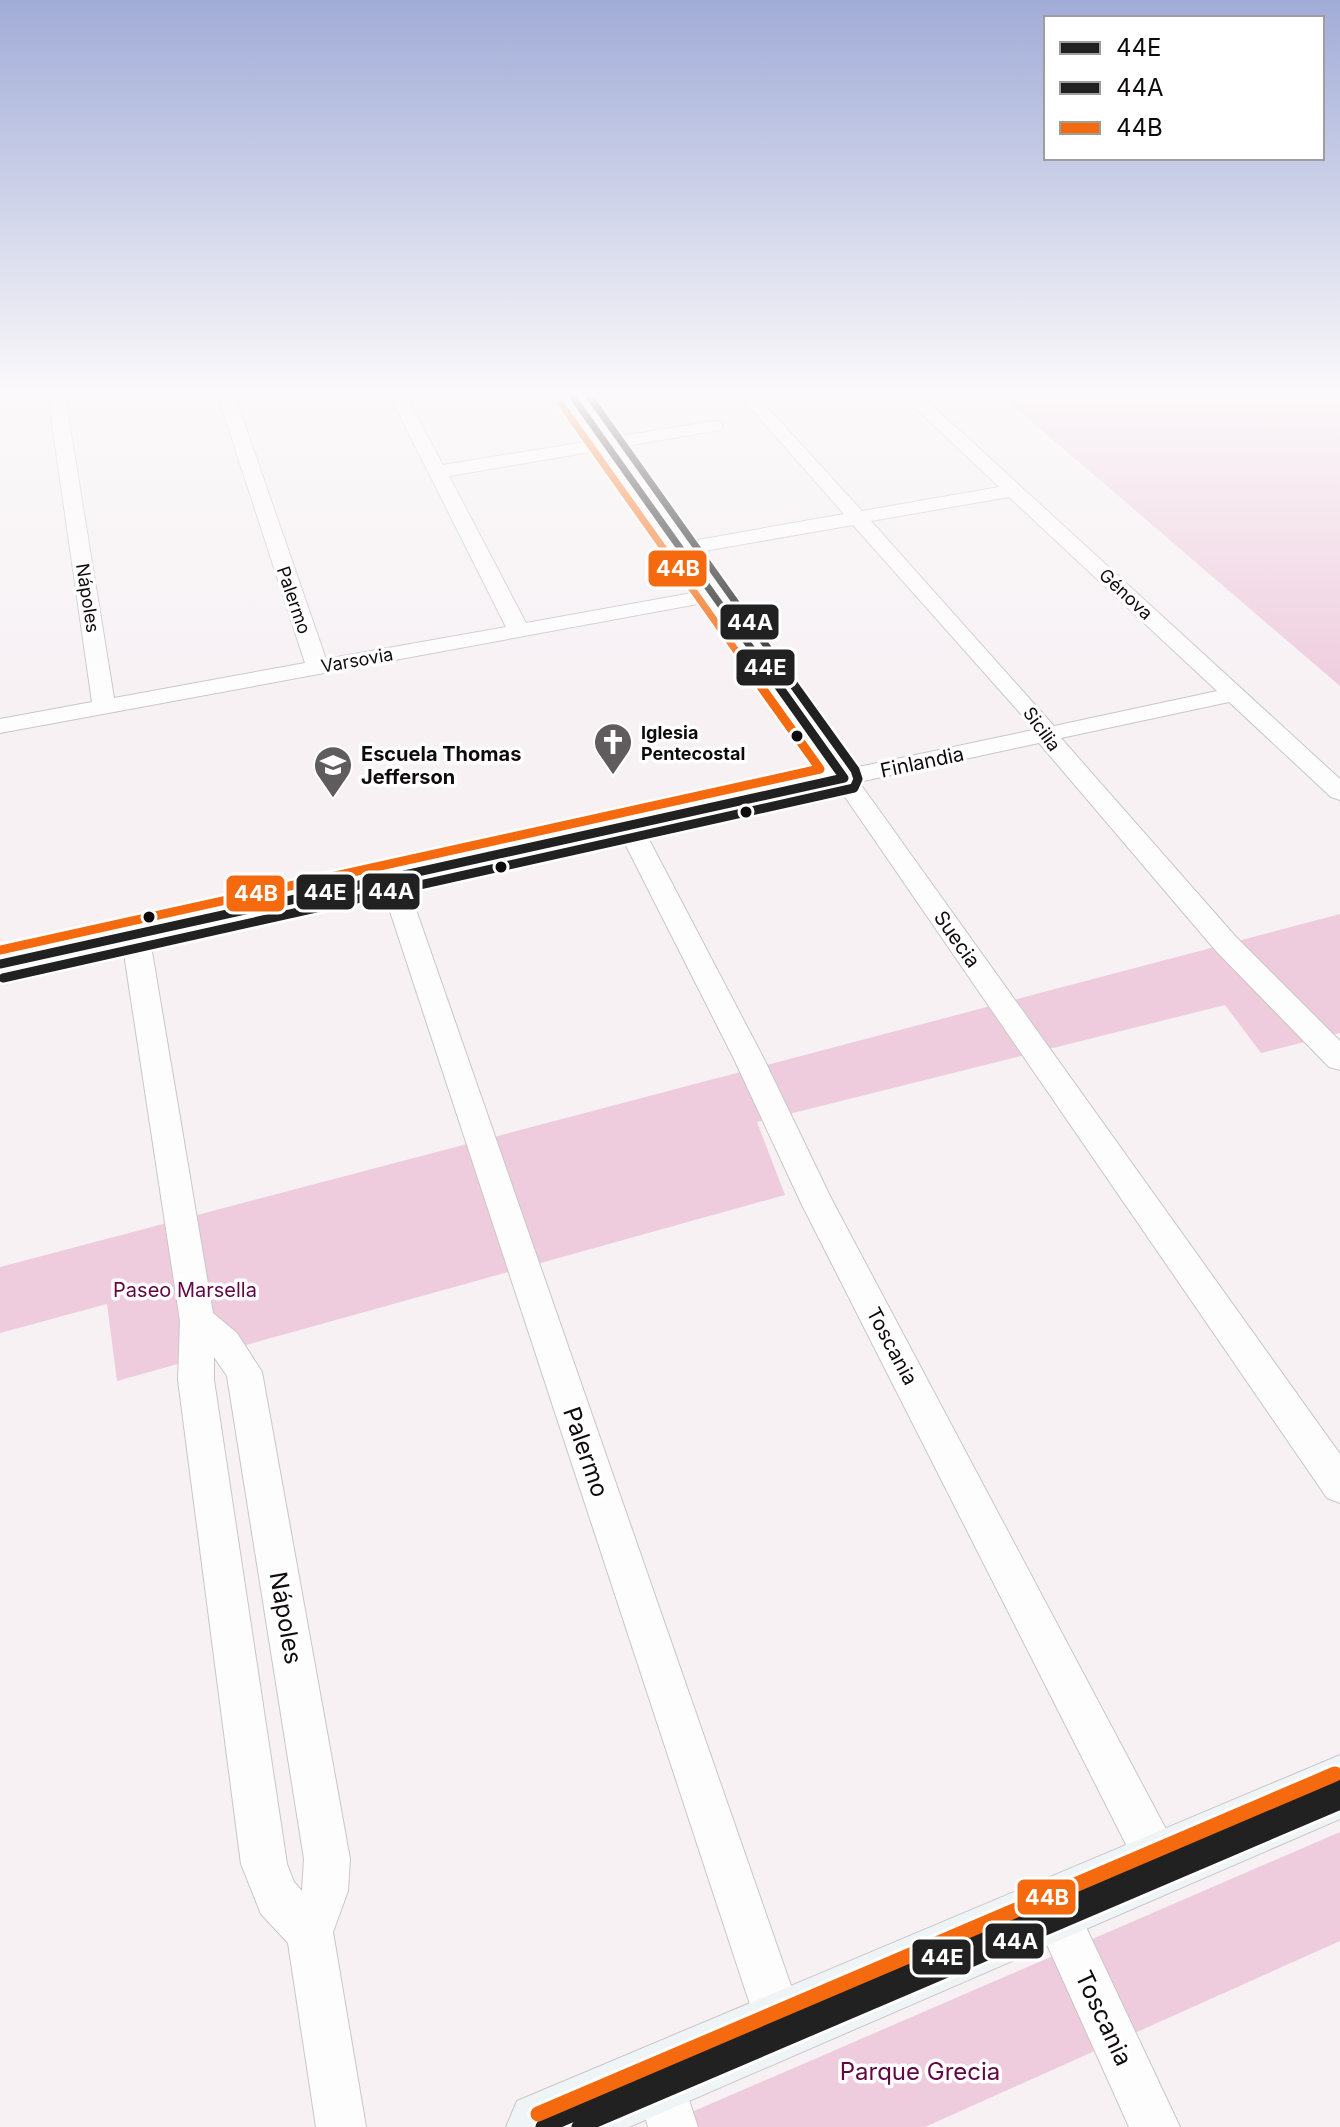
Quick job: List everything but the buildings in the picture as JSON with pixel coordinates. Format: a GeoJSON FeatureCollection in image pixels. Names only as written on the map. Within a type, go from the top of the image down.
{"type":"FeatureCollection","features":[{"type":"Feature","properties":{"kind":"main road"},"geometry":{"type":"LineString","coordinates":[[543,2127],[666,2102],[781,2026],[1340,1787]]}},
{"type":"Feature","properties":{"kind":"street","name":"Nápoles"},"geometry":{"type":"LineString","coordinates":[[71,495],[104,706]]}},
{"type":"Feature","properties":{"kind":"street","name":"Palermo"},"geometry":{"type":"LineString","coordinates":[[259,495],[317,667]]}},
{"type":"Feature","properties":{"kind":"street"},"geometry":{"type":"LineString","coordinates":[[449,495],[519,630]]}},
{"type":"Feature","properties":{"kind":"street","name":"Suecia"},"geometry":{"type":"LineString","coordinates":[[643,495],[1340,1485]]}},
{"type":"Feature","properties":{"kind":"street","name":"Sicilia"},"geometry":{"type":"LineString","coordinates":[[837,495],[1039,720],[1054,748],[1207,923],[1340,1059]]}},
{"type":"Feature","properties":{"kind":"street"},"geometry":{"type":"LineString","coordinates":[[681,549],[985,495]]}},
{"type":"Feature","properties":{"kind":"street","name":"Génova"},"geometry":{"type":"LineString","coordinates":[[1020,495],[1340,792]]}},
{"type":"Feature","properties":{"kind":"street","name":"Varsovia"},"geometry":{"type":"LineString","coordinates":[[0,726],[714,595]]}},
{"type":"Feature","properties":{"kind":"street","name":"Finlandia"},"geometry":{"type":"LineString","coordinates":[[0,964],[1234,694]]}},
{"type":"Feature","properties":{"kind":"street","name":"Toscania"},"geometry":{"type":"LineString","coordinates":[[629,826],[749,1059],[817,1203],[1160,1864]]}},
{"type":"Feature","properties":{"kind":"street","name":"Palermo"},"geometry":{"type":"LineString","coordinates":[[392,878],[781,2026]]}},
{"type":"Feature","properties":{"kind":"street"},"geometry":{"type":"LineString","coordinates":[[135,934],[197,1321],[196,1380],[264,1864],[277,1898],[310,1932]]}},
{"type":"Feature","properties":{"kind":"street","name":"Nápoles"},"geometry":{"type":"LineString","coordinates":[[197,1321],[225,1344],[244,1372],[327,1859],[325,1891],[310,1932],[341,2127]]}},
{"type":"Feature","properties":{"kind":"street","name":"Toscania"},"geometry":{"type":"LineString","coordinates":[[1054,1909],[1155,2127]]}},
{"type":"Feature","properties":{"kind":"green space"},"geometry":{"type":"Polygon","coordinates":[[[1118,495],[1340,495],[1340,686],[1118,495]]]}},
{"type":"Feature","properties":{"kind":"green space","name":"Paseo Marsella"},"geometry":{"type":"Polygon","coordinates":[[[1340,914],[1340,1033],[1261,1053],[1225,1005],[757,1122],[785,1195],[117,1381],[107,1304],[0,1333],[0,1267],[1340,914]]]}},
{"type":"Feature","properties":{"kind":"green space","name":"Parque Grecia"},"geometry":{"type":"Polygon","coordinates":[[[1340,1832],[1340,1941],[925,2127],[657,2127],[1340,1832]]]}},
{"type":"Feature","properties":{"kind":"transit line","name":"44B"},"geometry":{"type":"LineString","coordinates":[[0,950],[820,769],[626,495]]}},
{"type":"Feature","properties":{"kind":"transit line","name":"44E"},"geometry":{"type":"LineString","coordinates":[[0,964],[844,778],[643,495]]}},
{"type":"Feature","properties":{"kind":"transit line","name":"44A"},"geometry":{"type":"LineString","coordinates":[[3,978],[854,788],[858,779],[855,770],[660,495]]}},
{"type":"Feature","properties":{"kind":"transit line","name":"44B"},"geometry":{"type":"LineString","coordinates":[[538,2114],[1335,1774]]}},
{"type":"Feature","properties":{"kind":"transit line","name":"44E"},"geometry":{"type":"LineString","coordinates":[[543,2127],[1340,1787]]}},
{"type":"Feature","properties":{"kind":"transit line","name":"44A"},"geometry":{"type":"LineString","coordinates":[[579,2127],[1340,1802]]}},
{"type":"Feature","properties":{"kind":"place","name":"Iglesia Pentecostal"},"geometry":{"type":"Point","coordinates":[613,776]}},
{"type":"Feature","properties":{"kind":"place","name":"Escuela Thomas Jefferson"},"geometry":{"type":"Point","coordinates":[333,799]}}]}
